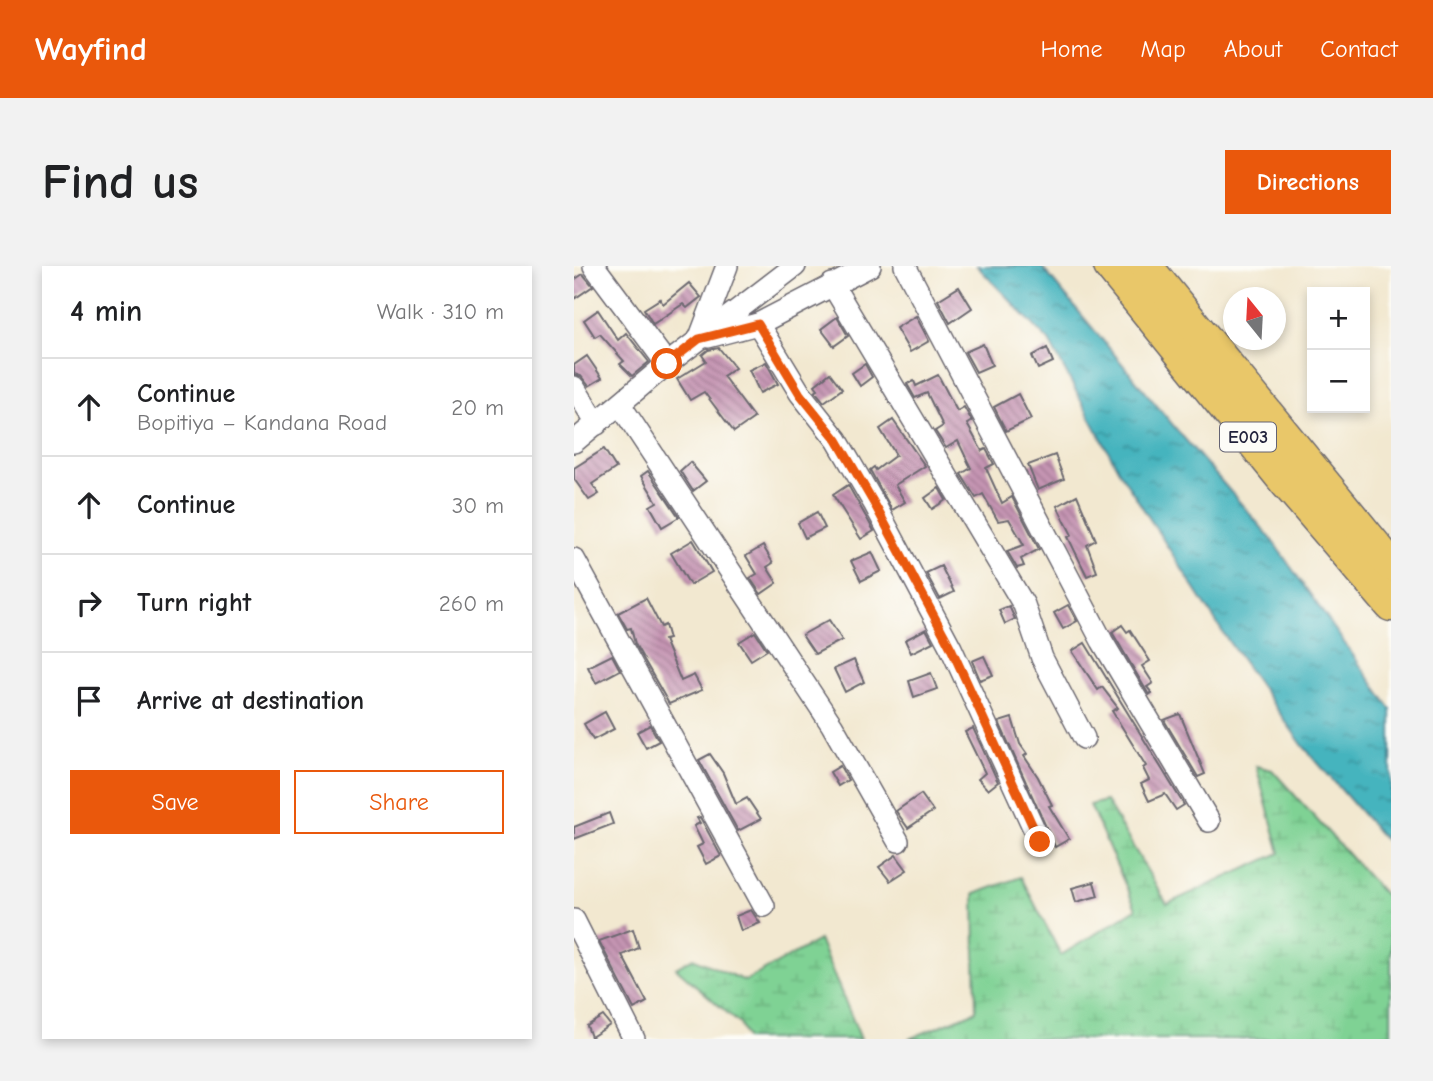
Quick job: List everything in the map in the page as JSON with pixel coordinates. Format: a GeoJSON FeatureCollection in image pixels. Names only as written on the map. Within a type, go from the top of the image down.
{"type":"FeatureCollection","features":[{"type":"Feature","properties":{"kind":"highway","name":"E003"},"geometry":{"type":"LineString","coordinates":[[1110,266],[1283,479],[1391,605]]}},
{"type":"Feature","properties":{"kind":"highway","name":"E003"},"geometry":{"type":"LineString","coordinates":[[1146,266],[1391,565]]}},
{"type":"Feature","properties":{"kind":"street"},"geometry":{"type":"LineString","coordinates":[[594,266],[667,364]]}},
{"type":"Feature","properties":{"kind":"street"},"geometry":{"type":"LineString","coordinates":[[699,339],[727,266]]}},
{"type":"Feature","properties":{"kind":"street"},"geometry":{"type":"LineString","coordinates":[[574,442],[621,406],[667,364],[794,266]]}},
{"type":"Feature","properties":{"kind":"street"},"geometry":{"type":"LineString","coordinates":[[699,339],[758,324],[870,266]]}},
{"type":"Feature","properties":{"kind":"street"},"geometry":{"type":"LineString","coordinates":[[905,266],[1102,641],[1209,821]]}},
{"type":"Feature","properties":{"kind":"street"},"geometry":{"type":"LineString","coordinates":[[832,284],[1024,605],[1042,658],[1084,738]]}},
{"type":"Feature","properties":{"kind":"street"},"geometry":{"type":"LineString","coordinates":[[758,324],[800,394],[837,440],[875,505],[951,648],[1040,842]]}},
{"type":"Feature","properties":{"kind":"street"},"geometry":{"type":"LineString","coordinates":[[574,387],[597,424]]}},
{"type":"Feature","properties":{"kind":"street"},"geometry":{"type":"LineString","coordinates":[[621,406],[832,725],[898,841]]}},
{"type":"Feature","properties":{"kind":"street"},"geometry":{"type":"LineString","coordinates":[[574,559],[764,906]]}},
{"type":"Feature","properties":{"kind":"street"},"geometry":{"type":"LineString","coordinates":[[574,920],[634,1039]]}},
{"type":"Feature","properties":{"kind":"green space"},"geometry":{"type":"Polygon","coordinates":[[[1256,766],[1272,770],[1391,902],[1391,1039],[909,1039],[976,1011],[974,894],[1021,877],[1061,955],[1136,909],[1090,805],[1106,801],[1167,904],[1280,853],[1256,766]]]}},
{"type":"Feature","properties":{"kind":"green space"},"geometry":{"type":"Polygon","coordinates":[[[819,940],[861,1039],[746,1039],[740,1024],[676,968],[693,958],[745,981],[819,940]]]}},
{"type":"Feature","properties":{"kind":"water"},"geometry":{"type":"Polygon","coordinates":[[[977,266],[1041,266],[1269,536],[1391,709],[1391,847],[1303,746],[1229,642],[1119,471],[1049,341],[977,266]]]}},
{"type":"Feature","properties":{"kind":"building"},"geometry":{"type":"Polygon","coordinates":[[[583,274],[593,286],[574,299],[574,280],[583,274]]]}},
{"type":"Feature","properties":{"kind":"building"},"geometry":{"type":"Polygon","coordinates":[[[689,283],[701,297],[687,308],[683,304],[653,324],[644,309],[660,299],[663,304],[689,283]]]}},
{"type":"Feature","properties":{"kind":"building"},"geometry":{"type":"Polygon","coordinates":[[[959,287],[972,308],[950,323],[938,300],[959,287]]]}},
{"type":"Feature","properties":{"kind":"building"},"geometry":{"type":"Polygon","coordinates":[[[598,310],[618,340],[626,333],[649,362],[632,376],[620,364],[624,361],[600,334],[595,337],[584,320],[598,310]]]}},
{"type":"Feature","properties":{"kind":"building"},"geometry":{"type":"Polygon","coordinates":[[[916,316],[929,341],[910,352],[896,328],[916,316]]]}},
{"type":"Feature","properties":{"kind":"building"},"geometry":{"type":"Polygon","coordinates":[[[837,317],[848,336],[834,346],[821,329],[837,317]]]}},
{"type":"Feature","properties":{"kind":"building"},"geometry":{"type":"Polygon","coordinates":[[[983,344],[992,365],[976,372],[965,352],[983,344]]]}},
{"type":"Feature","properties":{"kind":"building"},"geometry":{"type":"Polygon","coordinates":[[[719,348],[735,368],[723,376],[754,418],[734,432],[704,392],[690,400],[677,379],[706,361],[702,355],[708,350],[719,348]]]}},
{"type":"Feature","properties":{"kind":"building"},"geometry":{"type":"Polygon","coordinates":[[[1047,348],[1053,362],[1038,369],[1032,356],[1047,348]]]}},
{"type":"Feature","properties":{"kind":"building"},"geometry":{"type":"Polygon","coordinates":[[[587,356],[602,378],[589,386],[581,376],[574,374],[574,365],[587,356]]]}},
{"type":"Feature","properties":{"kind":"building"},"geometry":{"type":"Polygon","coordinates":[[[766,362],[778,384],[760,393],[749,370],[766,362]]]}},
{"type":"Feature","properties":{"kind":"building"},"geometry":{"type":"Polygon","coordinates":[[[865,364],[872,377],[860,386],[852,373],[865,364]]]}},
{"type":"Feature","properties":{"kind":"building"},"geometry":{"type":"Polygon","coordinates":[[[830,373],[842,389],[824,402],[815,391],[818,389],[815,385],[830,373]]]}},
{"type":"Feature","properties":{"kind":"building"},"geometry":{"type":"Polygon","coordinates":[[[938,375],[957,411],[964,407],[972,421],[967,424],[982,451],[986,449],[994,464],[986,468],[1002,503],[1012,497],[1039,549],[1021,559],[1024,566],[1017,568],[1007,551],[1024,545],[1009,519],[998,521],[983,494],[976,498],[961,474],[971,468],[958,441],[946,448],[935,431],[943,426],[927,393],[915,398],[907,384],[914,381],[916,386],[938,375]]]}},
{"type":"Feature","properties":{"kind":"building"},"geometry":{"type":"Polygon","coordinates":[[[1018,394],[1031,419],[1006,431],[994,407],[1018,394]]]}},
{"type":"Feature","properties":{"kind":"building"},"geometry":{"type":"Polygon","coordinates":[[[893,420],[925,466],[895,485],[905,502],[892,510],[870,470],[874,467],[876,470],[896,455],[880,429],[893,420]]]}},
{"type":"Feature","properties":{"kind":"building"},"geometry":{"type":"Polygon","coordinates":[[[604,449],[616,468],[592,484],[599,494],[589,500],[574,479],[574,468],[604,449]]]}},
{"type":"Feature","properties":{"kind":"building"},"geometry":{"type":"Polygon","coordinates":[[[1055,455],[1064,479],[1038,490],[1028,465],[1055,455]]]}},
{"type":"Feature","properties":{"kind":"building"},"geometry":{"type":"Polygon","coordinates":[[[690,462],[706,481],[693,491],[680,471],[690,462]]]}},
{"type":"Feature","properties":{"kind":"building"},"geometry":{"type":"Polygon","coordinates":[[[648,471],[679,517],[662,527],[650,506],[657,502],[641,476],[648,471]]]}},
{"type":"Feature","properties":{"kind":"building"},"geometry":{"type":"Polygon","coordinates":[[[848,485],[874,531],[861,539],[833,495],[848,485]]]}},
{"type":"Feature","properties":{"kind":"building"},"geometry":{"type":"Polygon","coordinates":[[[939,488],[946,500],[932,509],[925,498],[939,488]]]}},
{"type":"Feature","properties":{"kind":"building"},"geometry":{"type":"Polygon","coordinates":[[[1077,495],[1096,540],[1087,545],[1097,572],[1087,576],[1068,537],[1072,535],[1057,506],[1077,495]]]}},
{"type":"Feature","properties":{"kind":"building"},"geometry":{"type":"Polygon","coordinates":[[[817,512],[825,528],[805,538],[798,523],[817,512]]]}},
{"type":"Feature","properties":{"kind":"building"},"geometry":{"type":"Polygon","coordinates":[[[693,540],[712,572],[690,585],[671,553],[693,540]]]}},
{"type":"Feature","properties":{"kind":"building"},"geometry":{"type":"Polygon","coordinates":[[[763,546],[773,563],[767,567],[777,583],[761,594],[750,578],[757,574],[746,556],[763,546]]]}},
{"type":"Feature","properties":{"kind":"building"},"geometry":{"type":"Polygon","coordinates":[[[872,552],[881,571],[861,581],[851,561],[872,552]]]}},
{"type":"Feature","properties":{"kind":"building"},"geometry":{"type":"Polygon","coordinates":[[[941,566],[954,592],[940,599],[926,573],[941,566]]]}},
{"type":"Feature","properties":{"kind":"building"},"geometry":{"type":"Polygon","coordinates":[[[646,598],[661,627],[665,625],[669,639],[664,640],[681,681],[694,675],[702,690],[669,704],[635,644],[631,628],[627,629],[618,613],[646,598]]]}},
{"type":"Feature","properties":{"kind":"building"},"geometry":{"type":"Polygon","coordinates":[[[1068,605],[1077,621],[1063,629],[1054,613],[1068,605]]]}},
{"type":"Feature","properties":{"kind":"building"},"geometry":{"type":"Polygon","coordinates":[[[1009,606],[1015,619],[1005,624],[999,610],[1009,606]]]}},
{"type":"Feature","properties":{"kind":"building"},"geometry":{"type":"Polygon","coordinates":[[[829,620],[842,640],[815,654],[802,635],[829,620]]]}},
{"type":"Feature","properties":{"kind":"building"},"geometry":{"type":"Polygon","coordinates":[[[1122,625],[1127,632],[1130,630],[1150,661],[1142,666],[1153,683],[1147,687],[1152,693],[1149,695],[1112,632],[1122,625]]]}},
{"type":"Feature","properties":{"kind":"building"},"geometry":{"type":"Polygon","coordinates":[[[926,629],[933,642],[911,653],[905,640],[926,629]]]}},
{"type":"Feature","properties":{"kind":"building"},"geometry":{"type":"Polygon","coordinates":[[[755,632],[767,650],[751,660],[739,642],[755,632]]]}},
{"type":"Feature","properties":{"kind":"building"},"geometry":{"type":"Polygon","coordinates":[[[1085,643],[1184,805],[1176,810],[1165,794],[1149,801],[1141,784],[1149,780],[1143,768],[1146,766],[1112,711],[1118,708],[1102,687],[1098,690],[1072,651],[1085,643]]]}},
{"type":"Feature","properties":{"kind":"building"},"geometry":{"type":"Polygon","coordinates":[[[612,655],[620,670],[596,683],[588,667],[612,655]]]}},
{"type":"Feature","properties":{"kind":"building"},"geometry":{"type":"Polygon","coordinates":[[[984,656],[993,675],[980,680],[972,661],[984,656]]]}},
{"type":"Feature","properties":{"kind":"building"},"geometry":{"type":"Polygon","coordinates":[[[854,660],[864,682],[845,692],[834,669],[854,660]]]}},
{"type":"Feature","properties":{"kind":"building"},"geometry":{"type":"Polygon","coordinates":[[[931,673],[937,689],[914,697],[909,681],[931,673]]]}},
{"type":"Feature","properties":{"kind":"building"},"geometry":{"type":"Polygon","coordinates":[[[605,712],[614,729],[593,740],[584,724],[605,712]]]}},
{"type":"Feature","properties":{"kind":"building"},"geometry":{"type":"Polygon","coordinates":[[[1180,714],[1205,774],[1198,777],[1164,720],[1180,714]]]}},
{"type":"Feature","properties":{"kind":"building"},"geometry":{"type":"Polygon","coordinates":[[[1012,718],[1020,744],[1027,754],[1024,756],[1038,777],[1052,805],[1049,806],[1069,839],[1055,847],[999,722],[1012,718]]]}},
{"type":"Feature","properties":{"kind":"building"},"geometry":{"type":"Polygon","coordinates":[[[650,725],[659,741],[646,748],[637,732],[650,725]]]}},
{"type":"Feature","properties":{"kind":"building"},"geometry":{"type":"Polygon","coordinates":[[[973,728],[998,782],[988,790],[978,779],[985,773],[965,732],[973,728]]]}},
{"type":"Feature","properties":{"kind":"building"},"geometry":{"type":"Polygon","coordinates":[[[710,754],[723,773],[736,804],[747,798],[761,819],[738,831],[699,760],[710,754]]]}},
{"type":"Feature","properties":{"kind":"building"},"geometry":{"type":"Polygon","coordinates":[[[840,766],[848,780],[838,786],[830,772],[840,766]]]}},
{"type":"Feature","properties":{"kind":"building"},"geometry":{"type":"Polygon","coordinates":[[[921,794],[933,811],[908,828],[896,811],[921,794]]]}},
{"type":"Feature","properties":{"kind":"building"},"geometry":{"type":"Polygon","coordinates":[[[609,813],[613,824],[574,839],[574,827],[609,813]]]}},
{"type":"Feature","properties":{"kind":"building"},"geometry":{"type":"Polygon","coordinates":[[[700,817],[721,856],[706,864],[697,847],[703,844],[694,826],[700,823],[697,818],[700,817]]]}},
{"type":"Feature","properties":{"kind":"building"},"geometry":{"type":"Polygon","coordinates":[[[896,855],[907,870],[890,881],[879,867],[896,855]]]}},
{"type":"Feature","properties":{"kind":"building"},"geometry":{"type":"Polygon","coordinates":[[[1094,882],[1098,896],[1076,902],[1072,888],[1094,882]]]}},
{"type":"Feature","properties":{"kind":"building"},"geometry":{"type":"Polygon","coordinates":[[[751,910],[760,923],[741,931],[736,916],[751,910]]]}},
{"type":"Feature","properties":{"kind":"building"},"geometry":{"type":"Polygon","coordinates":[[[633,929],[639,948],[622,955],[647,1002],[634,1009],[599,941],[633,929]]]}},
{"type":"Feature","properties":{"kind":"building"},"geometry":{"type":"Polygon","coordinates":[[[603,1016],[610,1025],[591,1037],[587,1026],[603,1016]]]}},
{"type":"Feature","properties":{"kind":"route"},"geometry":{"type":"LineString","coordinates":[[667,364],[699,339],[758,324],[800,394],[837,440],[875,505],[951,648],[1040,842]]}}]}
